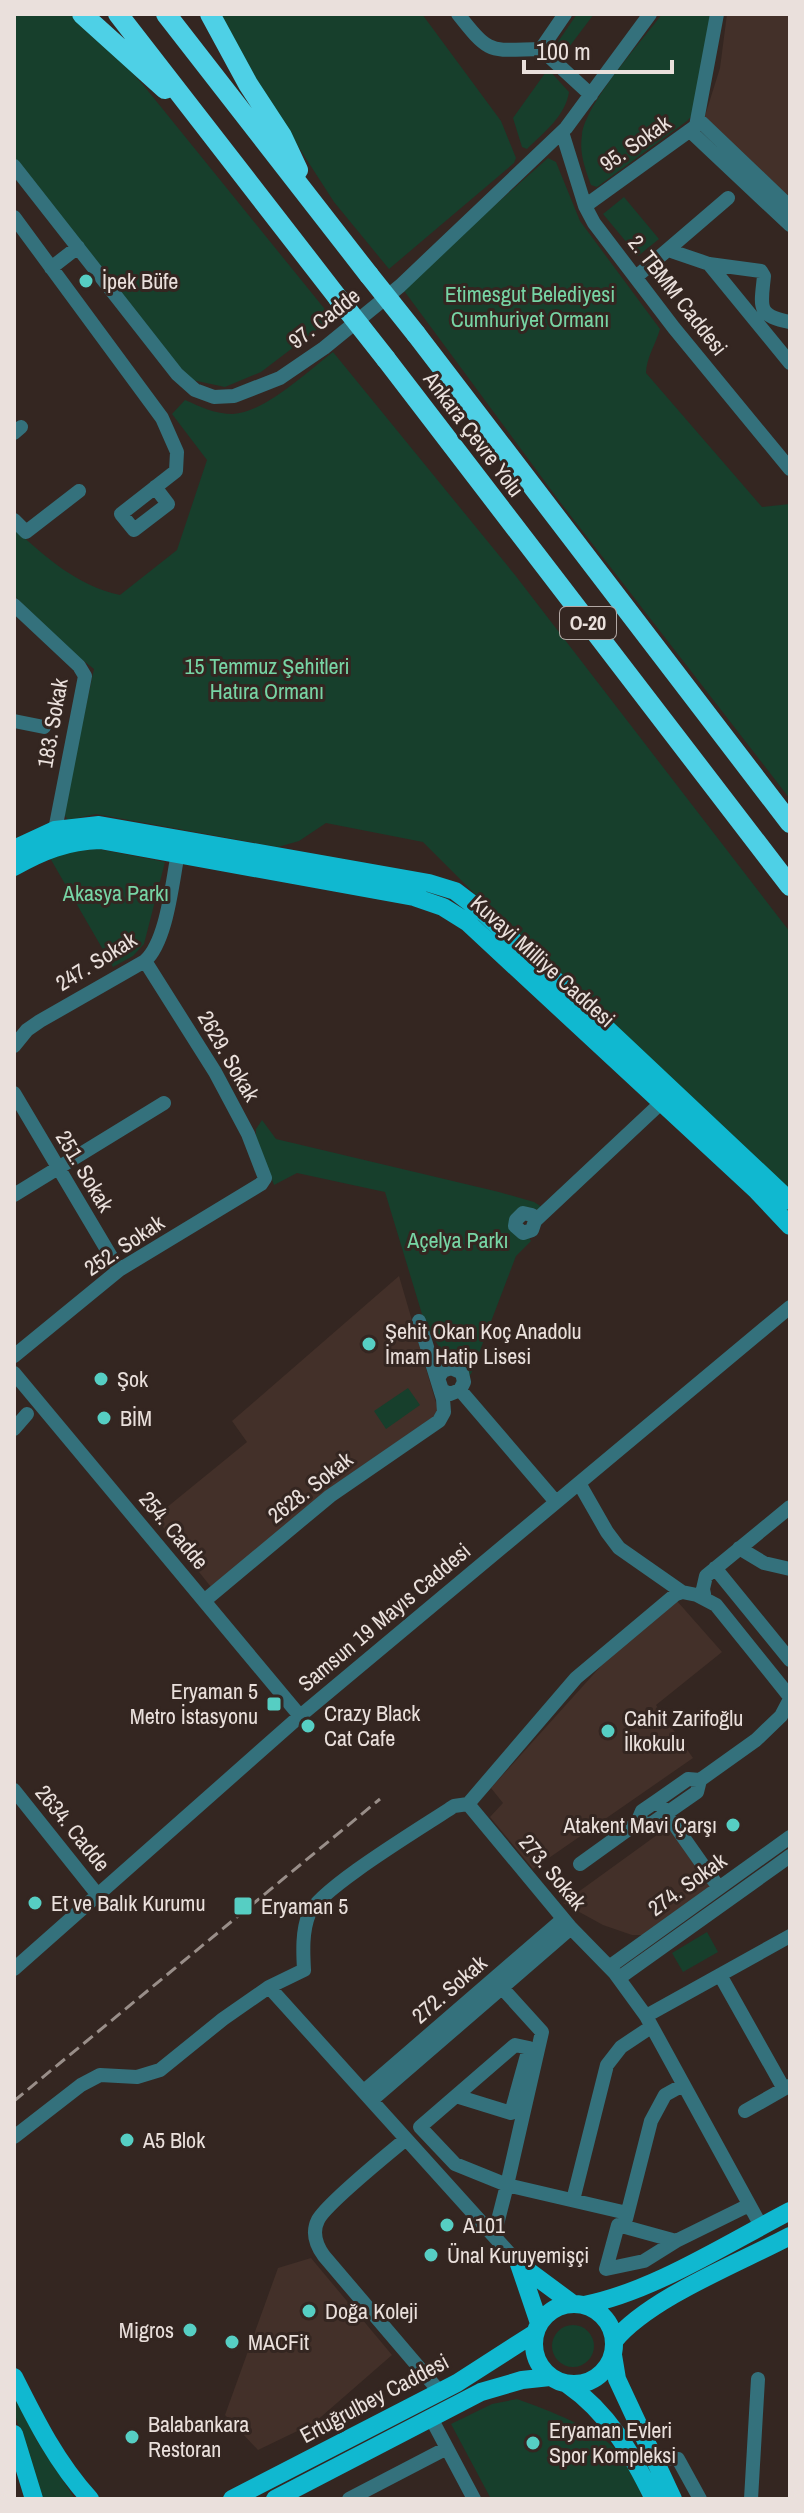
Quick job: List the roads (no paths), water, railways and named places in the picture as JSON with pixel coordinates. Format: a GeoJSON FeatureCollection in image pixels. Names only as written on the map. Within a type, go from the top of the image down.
{"type":"FeatureCollection","features":[{"type":"Feature","properties":{"kind":"highway"},"geometry":{"type":"LineString","coordinates":[[82,14],[124,50],[138,67],[195,114]]}},
{"type":"Feature","properties":{"kind":"highway","name":"Ankara Çevre Yolu"},"geometry":{"type":"LineString","coordinates":[[118,14],[790,886]]}},
{"type":"Feature","properties":{"kind":"highway","name":"Ankara Çevre Yolu"},"geometry":{"type":"LineString","coordinates":[[166,14],[416,334],[790,823]]}},
{"type":"Feature","properties":{"kind":"highway"},"geometry":{"type":"LineString","coordinates":[[210,14],[248,84],[282,136],[315,207]]}},
{"type":"Feature","properties":{"kind":"main road","name":"Kuvayi Milliye Caddesi"},"geometry":{"type":"LineString","coordinates":[[14,849],[55,830],[89,825],[109,826],[322,872],[414,897],[452,911],[545,992],[757,1191],[790,1226]]}},
{"type":"Feature","properties":{"kind":"main road","name":"Kuvayi Milliye Caddesi"},"geometry":{"type":"LineString","coordinates":[[14,867],[44,851],[80,840],[111,841],[178,853],[429,883],[461,894],[790,1201]]}},
{"type":"Feature","properties":{"kind":"main road"},"geometry":{"type":"LineString","coordinates":[[537,2328],[552,2310],[617,2297],[646,2285],[790,2211]]}},
{"type":"Feature","properties":{"kind":"main road"},"geometry":{"type":"LineString","coordinates":[[558,2380],[590,2381],[600,2375],[624,2329],[656,2305],[790,2236]]}},
{"type":"Feature","properties":{"kind":"main road"},"geometry":{"type":"LineString","coordinates":[[519,2264],[605,2318],[611,2329],[617,2379],[673,2499]]}},
{"type":"Feature","properties":{"kind":"main road"},"geometry":{"type":"LineString","coordinates":[[519,2264],[537,2328],[536,2359],[558,2380],[596,2407],[616,2429],[654,2499]]}},
{"type":"Feature","properties":{"kind":"main road","name":"Ertuğrulbey Caddesi"},"geometry":{"type":"LineString","coordinates":[[232,2499],[439,2391],[537,2328]]}},
{"type":"Feature","properties":{"kind":"main road"},"geometry":{"type":"LineString","coordinates":[[14,2377],[55,2454],[90,2499]]}},
{"type":"Feature","properties":{"kind":"main road","name":"Ertuğrulbey Caddesi"},"geometry":{"type":"LineString","coordinates":[[275,2499],[481,2392],[522,2380],[558,2380]]}},
{"type":"Feature","properties":{"kind":"main road"},"geometry":{"type":"LineString","coordinates":[[14,2434],[34,2499]]}},
{"type":"Feature","properties":{"kind":"street"},"geometry":{"type":"LineString","coordinates":[[458,14],[487,47],[495,50],[541,49],[591,95]]}},
{"type":"Feature","properties":{"kind":"street"},"geometry":{"type":"LineString","coordinates":[[541,49],[565,14]]}},
{"type":"Feature","properties":{"kind":"street","name":"97. Cadde"},"geometry":{"type":"LineString","coordinates":[[14,166],[177,374],[195,390],[214,397],[234,396],[280,378],[346,330],[444,246],[562,132],[650,14]]}},
{"type":"Feature","properties":{"kind":"street","name":"95. Sokak"},"geometry":{"type":"LineString","coordinates":[[585,206],[694,125],[717,14]]}},
{"type":"Feature","properties":{"kind":"street"},"geometry":{"type":"LineString","coordinates":[[694,125],[790,207]]}},
{"type":"Feature","properties":{"kind":"street"},"geometry":{"type":"LineString","coordinates":[[694,125],[790,225]]}},
{"type":"Feature","properties":{"kind":"street","name":"2. TBMM Caddesi"},"geometry":{"type":"LineString","coordinates":[[562,132],[585,206],[594,223],[790,469]]}},
{"type":"Feature","properties":{"kind":"street"},"geometry":{"type":"LineString","coordinates":[[636,277],[728,198]]}},
{"type":"Feature","properties":{"kind":"street"},"geometry":{"type":"LineString","coordinates":[[14,217],[162,418],[177,452],[176,471],[155,487]]}},
{"type":"Feature","properties":{"kind":"street"},"geometry":{"type":"LineString","coordinates":[[51,268],[78,247]]}},
{"type":"Feature","properties":{"kind":"street"},"geometry":{"type":"LineString","coordinates":[[668,250],[709,264],[761,271],[764,276],[761,306],[774,319],[790,322]]}},
{"type":"Feature","properties":{"kind":"street"},"geometry":{"type":"LineString","coordinates":[[709,264],[790,363]]}},
{"type":"Feature","properties":{"kind":"street"},"geometry":{"type":"LineString","coordinates":[[14,520],[26,532],[79,491]]}},
{"type":"Feature","properties":{"kind":"street","name":"183. Sokak"},"geometry":{"type":"LineString","coordinates":[[14,605],[79,666],[85,676],[55,830]]}},
{"type":"Feature","properties":{"kind":"street"},"geometry":{"type":"LineString","coordinates":[[14,721],[44,727]]}},
{"type":"Feature","properties":{"kind":"street","name":"247. Sokak"},"geometry":{"type":"LineString","coordinates":[[15,1039],[40,1021],[145,961],[156,949],[178,853]]}},
{"type":"Feature","properties":{"kind":"street","name":"2629. Sokak"},"geometry":{"type":"LineString","coordinates":[[145,961],[215,1072],[248,1134],[265,1178]]}},
{"type":"Feature","properties":{"kind":"street","name":"251. Sokak"},"geometry":{"type":"LineString","coordinates":[[14,1093],[119,1270]]}},
{"type":"Feature","properties":{"kind":"street"},"geometry":{"type":"LineString","coordinates":[[535,1221],[662,1102]]}},
{"type":"Feature","properties":{"kind":"street"},"geometry":{"type":"LineString","coordinates":[[14,1195],[164,1103]]}},
{"type":"Feature","properties":{"kind":"street","name":"252. Sokak"},"geometry":{"type":"LineString","coordinates":[[14,1356],[119,1270],[261,1184],[265,1178]]}},
{"type":"Feature","properties":{"kind":"street","name":"Samsun 19 Mayıs Caddesi"},"geometry":{"type":"LineString","coordinates":[[14,1969],[300,1716],[790,1307]]}},
{"type":"Feature","properties":{"kind":"street"},"geometry":{"type":"LineString","coordinates":[[419,1321],[438,1382],[445,1392],[454,1394],[460,1390],[464,1377],[455,1368],[443,1371],[438,1382]]}},
{"type":"Feature","properties":{"kind":"street","name":"254. Cadde"},"geometry":{"type":"LineString","coordinates":[[14,1373],[300,1716]]}},
{"type":"Feature","properties":{"kind":"street","name":"2628. Sokak"},"geometry":{"type":"LineString","coordinates":[[204,1601],[330,1496],[439,1421],[444,1412],[438,1382]]}},
{"type":"Feature","properties":{"kind":"street"},"geometry":{"type":"LineString","coordinates":[[460,1390],[556,1502]]}},
{"type":"Feature","properties":{"kind":"street"},"geometry":{"type":"LineString","coordinates":[[14,1429],[27,1414]]}},
{"type":"Feature","properties":{"kind":"street"},"geometry":{"type":"LineString","coordinates":[[579,1483],[619,1548],[682,1592],[716,1605],[790,1698],[786,1722],[700,1780],[688,1779],[642,1811],[637,1823],[580,1864]]}},
{"type":"Feature","properties":{"kind":"street"},"geometry":{"type":"LineString","coordinates":[[705,1599],[703,1583],[715,1568],[790,1507]]}},
{"type":"Feature","properties":{"kind":"street"},"geometry":{"type":"LineString","coordinates":[[739,1548],[764,1563],[790,1569]]}},
{"type":"Feature","properties":{"kind":"street"},"geometry":{"type":"LineString","coordinates":[[715,1568],[790,1660]]}},
{"type":"Feature","properties":{"kind":"street"},"geometry":{"type":"LineString","coordinates":[[14,2137],[81,2085],[100,2075],[137,2077],[160,2070],[223,2019],[269,1987],[304,1970],[303,1947],[308,1917],[316,1904],[348,1877],[454,1806],[468,1804],[576,1678],[682,1592]]}},
{"type":"Feature","properties":{"kind":"street"},"geometry":{"type":"LineString","coordinates":[[637,1823],[651,1824],[697,1792],[700,1780]]}},
{"type":"Feature","properties":{"kind":"street","name":"2634. Cadde"},"geometry":{"type":"LineString","coordinates":[[14,1790],[97,1894]]}},
{"type":"Feature","properties":{"kind":"street"},"geometry":{"type":"LineString","coordinates":[[658,1800],[719,1888]]}},
{"type":"Feature","properties":{"kind":"street","name":"273. Sokak"},"geometry":{"type":"LineString","coordinates":[[468,1804],[567,1924],[614,1972],[648,2022],[761,2226]]}},
{"type":"Feature","properties":{"kind":"street","name":"274. Sokak"},"geometry":{"type":"LineString","coordinates":[[614,1972],[719,1888],[790,1837]]}},
{"type":"Feature","properties":{"kind":"street","name":"274. Sokak"},"geometry":{"type":"LineString","coordinates":[[614,1972],[790,1856]]}},
{"type":"Feature","properties":{"kind":"street","name":"272. Sokak"},"geometry":{"type":"LineString","coordinates":[[368,2096],[567,1924]]}},
{"type":"Feature","properties":{"kind":"street"},"geometry":{"type":"LineString","coordinates":[[573,2200],[607,2065],[621,2047],[648,2022],[720,1975],[790,1936]]}},
{"type":"Feature","properties":{"kind":"street"},"geometry":{"type":"LineString","coordinates":[[720,1975],[787,2087],[745,2111]]}},
{"type":"Feature","properties":{"kind":"street"},"geometry":{"type":"LineString","coordinates":[[494,2236],[542,2032],[498,1983]]}},
{"type":"Feature","properties":{"kind":"street"},"geometry":{"type":"LineString","coordinates":[[269,1987],[519,2264]]}},
{"type":"Feature","properties":{"kind":"street"},"geometry":{"type":"LineString","coordinates":[[456,2096],[511,2113],[529,2048],[515,2045],[420,2127],[455,2164],[507,2185],[573,2200],[676,2241]]}},
{"type":"Feature","properties":{"kind":"street"},"geometry":{"type":"LineString","coordinates":[[683,2085],[665,2095],[651,2121],[626,2220],[618,2225],[606,2269],[644,2261],[676,2241],[749,2205]]}},
{"type":"Feature","properties":{"kind":"street"},"geometry":{"type":"LineString","coordinates":[[406,2139],[324,2211],[315,2229],[316,2241],[324,2256],[439,2391]]}},
{"type":"Feature","properties":{"kind":"street"},"geometry":{"type":"LineString","coordinates":[[751,2499],[758,2379]]}},
{"type":"Feature","properties":{"kind":"street"},"geometry":{"type":"LineString","coordinates":[[431,2418],[474,2499]]}},
{"type":"Feature","properties":{"kind":"street"},"geometry":{"type":"LineString","coordinates":[[349,2499],[447,2448]]}},
{"type":"Feature","properties":{"kind":"street"},"geometry":{"type":"LineString","coordinates":[[653,2457],[678,2459],[700,2499]]}},
{"type":"Feature","properties":{"kind":"railway"},"geometry":{"type":"LineString","coordinates":[[14,2101],[380,1799]]}},
{"type":"Feature","properties":{"kind":"place","name":"İpek Büfe"},"geometry":{"type":"Point","coordinates":[86,281]}},
{"type":"Feature","properties":{"kind":"place","name":"Şehit Okan Koç Anadolu İmam Hatip Lisesi"},"geometry":{"type":"Point","coordinates":[369,1344]}},
{"type":"Feature","properties":{"kind":"place","name":"Şok"},"geometry":{"type":"Point","coordinates":[101,1379]}},
{"type":"Feature","properties":{"kind":"place","name":"BİM"},"geometry":{"type":"Point","coordinates":[104,1418]}},
{"type":"Feature","properties":{"kind":"place","name":"Eryaman 5 Metro İstasyonu"},"geometry":{"type":"Point","coordinates":[274,1704]}},
{"type":"Feature","properties":{"kind":"place","name":"Crazy Black Cat Cafe"},"geometry":{"type":"Point","coordinates":[308,1726]}},
{"type":"Feature","properties":{"kind":"place","name":"Cahit Zarifoğlu İlkokulu"},"geometry":{"type":"Point","coordinates":[608,1731]}},
{"type":"Feature","properties":{"kind":"place","name":"Atakent Mavi Çarşı"},"geometry":{"type":"Point","coordinates":[733,1825]}},
{"type":"Feature","properties":{"kind":"place","name":"Et ve Balık Kurumu"},"geometry":{"type":"Point","coordinates":[35,1903]}},
{"type":"Feature","properties":{"kind":"place","name":"Eryaman 5"},"geometry":{"type":"Point","coordinates":[243,1906]}},
{"type":"Feature","properties":{"kind":"place","name":"A5 Blok"},"geometry":{"type":"Point","coordinates":[127,2140]}},
{"type":"Feature","properties":{"kind":"place","name":"A101"},"geometry":{"type":"Point","coordinates":[447,2225]}},
{"type":"Feature","properties":{"kind":"place","name":"Ünal Kuruyemişçi"},"geometry":{"type":"Point","coordinates":[431,2255]}},
{"type":"Feature","properties":{"kind":"place","name":"Doğa Koleji"},"geometry":{"type":"Point","coordinates":[309,2311]}},
{"type":"Feature","properties":{"kind":"place","name":"Migros"},"geometry":{"type":"Point","coordinates":[190,2330]}},
{"type":"Feature","properties":{"kind":"place","name":"MACFit"},"geometry":{"type":"Point","coordinates":[232,2342]}},
{"type":"Feature","properties":{"kind":"place","name":"Balabankara Restoran"},"geometry":{"type":"Point","coordinates":[132,2437]}},
{"type":"Feature","properties":{"kind":"place","name":"Eryaman Evleri Spor Kompleksi"},"geometry":{"type":"Point","coordinates":[533,2443]}},
{"type":"Feature","properties":{"kind":"park label","name":"Etimesgut Belediyesi Cumhuriyet Ormanı"},"geometry":{"type":"Point","coordinates":[530,306]}},
{"type":"Feature","properties":{"kind":"park label","name":"15 Temmuz Şehitleri Hatıra Ormanı"},"geometry":{"type":"Point","coordinates":[267,678]}},
{"type":"Feature","properties":{"kind":"park label","name":"Akasya Parkı"},"geometry":{"type":"Point","coordinates":[116,893]}},
{"type":"Feature","properties":{"kind":"park label","name":"Açelya Parkı"},"geometry":{"type":"Point","coordinates":[458,1240]}}]}
